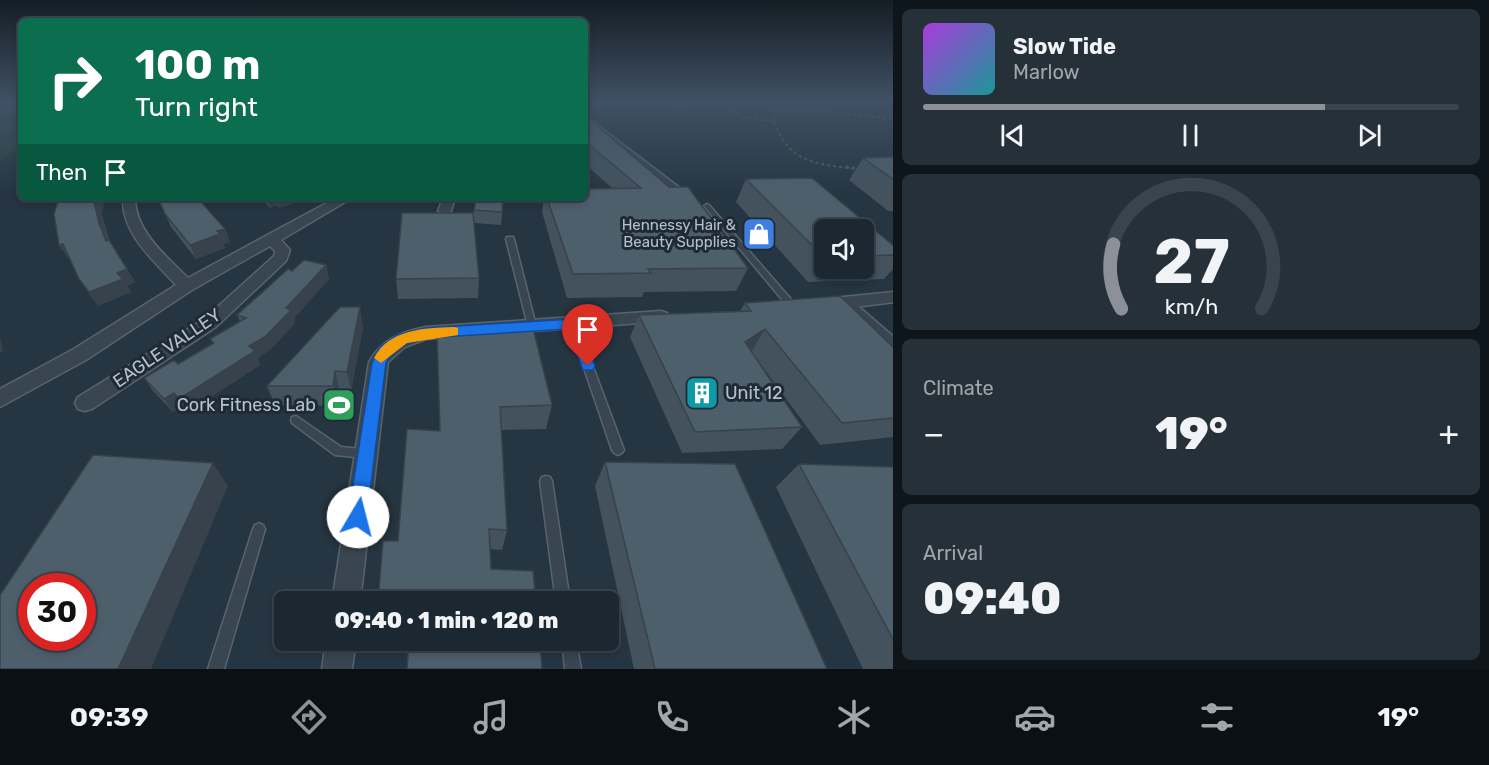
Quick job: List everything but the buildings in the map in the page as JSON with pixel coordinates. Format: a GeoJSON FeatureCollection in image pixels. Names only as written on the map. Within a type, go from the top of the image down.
{"type":"FeatureCollection","features":[{"type":"Feature","properties":{"kind":"street"},"geometry":{"type":"LineString","coordinates":[[602,132],[679,194]]}},
{"type":"Feature","properties":{"kind":"street"},"geometry":{"type":"LineString","coordinates":[[128,201],[127,207],[138,231],[186,286]]}},
{"type":"Feature","properties":{"kind":"street"},"geometry":{"type":"LineString","coordinates":[[0,399],[79,355],[186,286],[338,201]]}},
{"type":"Feature","properties":{"kind":"street","name":"EAGLE VALLEY"},"geometry":{"type":"LineString","coordinates":[[85,403],[210,323],[281,258],[283,250],[270,238]]}},
{"type":"Feature","properties":{"kind":"street"},"geometry":{"type":"LineString","coordinates":[[770,309],[893,297]]}},
{"type":"Feature","properties":{"kind":"street"},"geometry":{"type":"LineString","coordinates":[[347,591],[379,363],[385,351],[402,339],[426,333],[678,316]]}},
{"type":"Feature","properties":{"kind":"street"},"geometry":{"type":"LineString","coordinates":[[338,669],[340,651]]}},
{"type":"Feature","properties":{"kind":"lane"},"geometry":{"type":"LineString","coordinates":[[707,206],[793,307]]}},
{"type":"Feature","properties":{"kind":"lane"},"geometry":{"type":"LineString","coordinates":[[510,239],[532,326]]}},
{"type":"Feature","properties":{"kind":"lane"},"geometry":{"type":"LineString","coordinates":[[848,302],[893,342]]}},
{"type":"Feature","properties":{"kind":"lane"},"geometry":{"type":"LineString","coordinates":[[573,324],[618,450]]}},
{"type":"Feature","properties":{"kind":"lane"},"geometry":{"type":"LineString","coordinates":[[296,420],[339,452],[366,453]]}},
{"type":"Feature","properties":{"kind":"lane"},"geometry":{"type":"LineString","coordinates":[[546,481],[561,591]]}},
{"type":"Feature","properties":{"kind":"lane"},"geometry":{"type":"LineString","coordinates":[[216,669],[259,530]]}},
{"type":"Feature","properties":{"kind":"lane"},"geometry":{"type":"LineString","coordinates":[[571,651],[573,669]]}},
{"type":"Feature","properties":{"kind":"path"},"geometry":{"type":"LineString","coordinates":[[779,132],[784,144],[803,160],[862,169]]}},
{"type":"Feature","properties":{"kind":"green space"},"geometry":{"type":"Polygon","coordinates":[[[0,132],[18,132],[18,147],[0,161],[0,132]]]}},
{"type":"Feature","properties":{"kind":"slow traffic"},"geometry":{"type":"LineString","coordinates":[[381,358],[385,351],[402,339],[426,333],[454,331]]}},
{"type":"Feature","properties":{"kind":"place","name":"Hennessy Hair & Beauty Supplies"},"geometry":{"type":"Point","coordinates":[759,234]}},
{"type":"Feature","properties":{"kind":"place","name":"Unit 12"},"geometry":{"type":"Point","coordinates":[702,393]}},
{"type":"Feature","properties":{"kind":"place","name":"Cork Fitness Lab"},"geometry":{"type":"Point","coordinates":[339,405]}},
{"type":"Feature","properties":{"kind":"route"},"geometry":{"type":"LineString","coordinates":[[358,517],[379,363],[385,351],[402,339],[426,333],[573,324],[588,366]]}}]}
